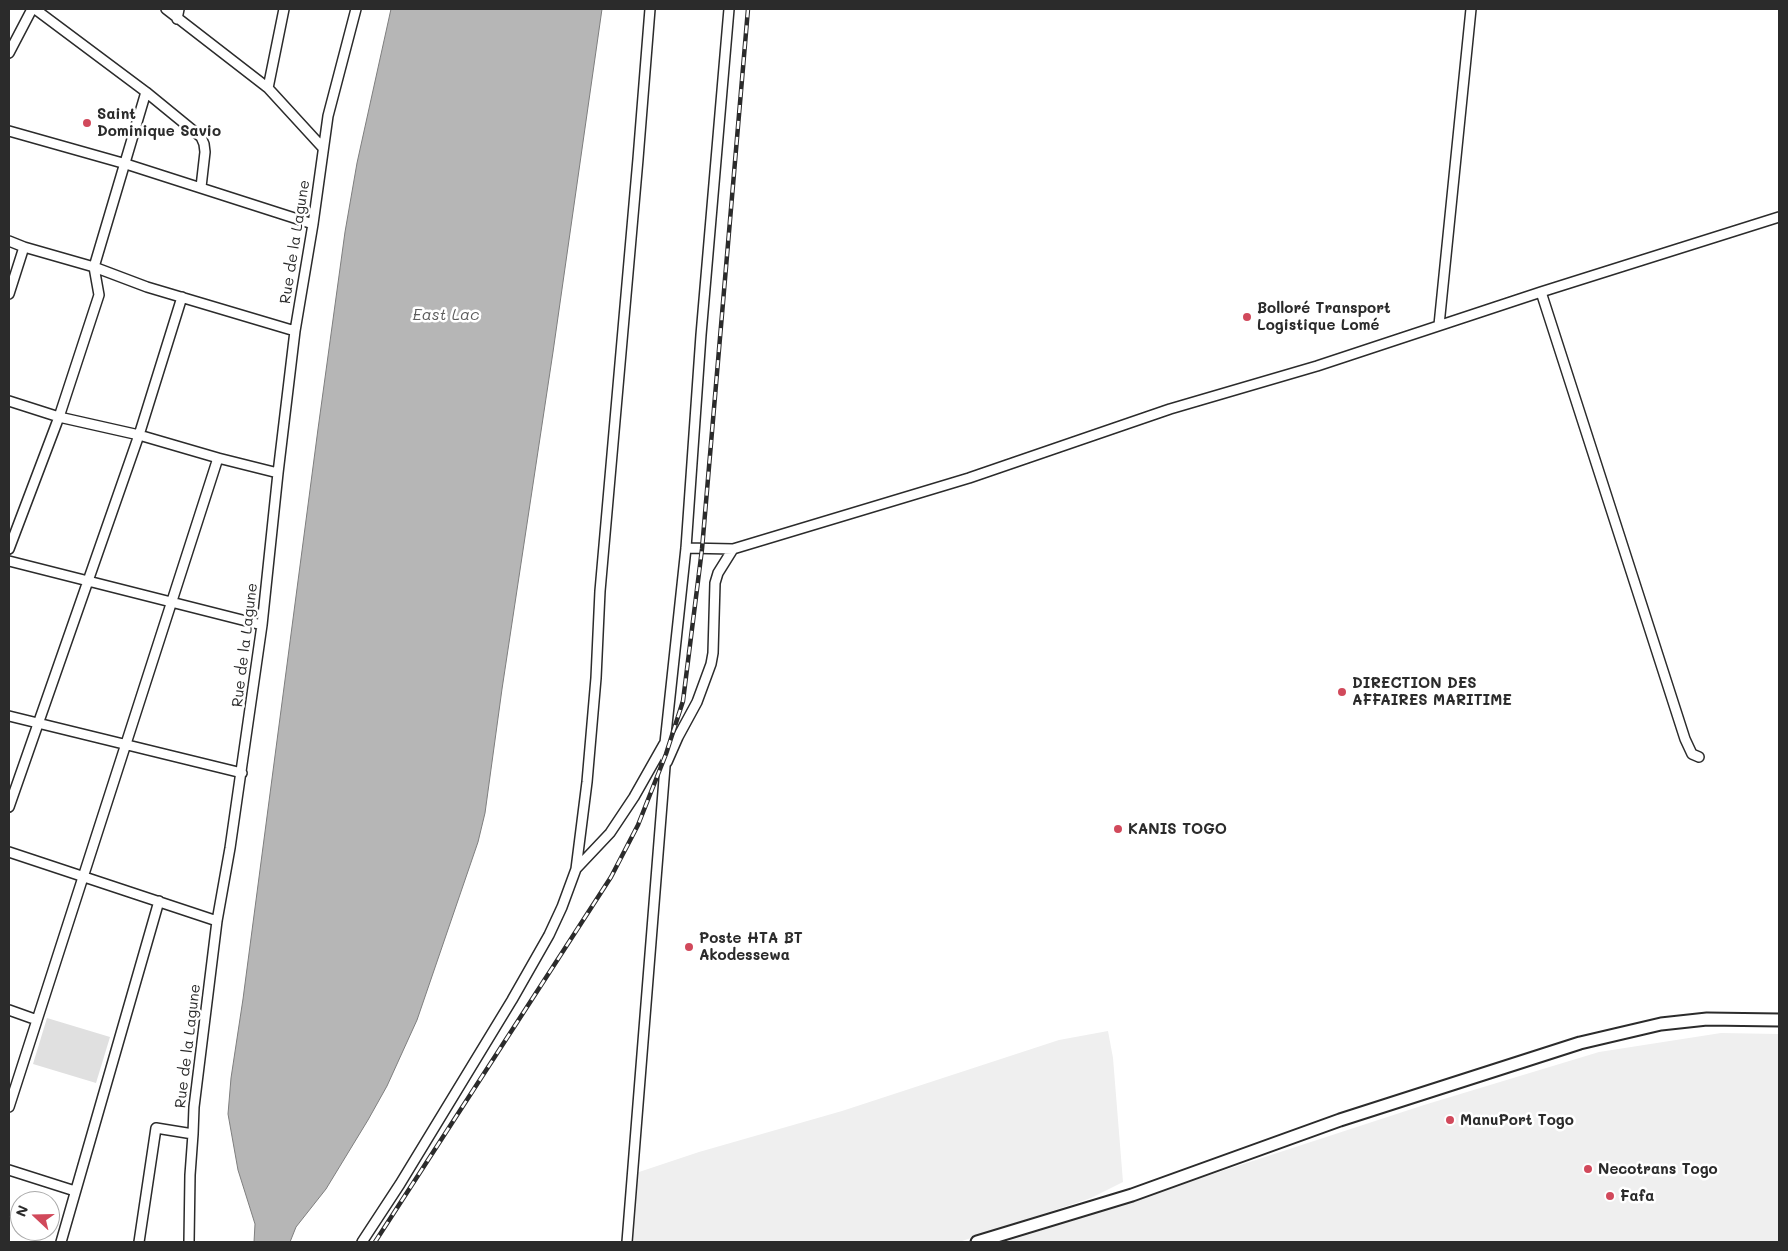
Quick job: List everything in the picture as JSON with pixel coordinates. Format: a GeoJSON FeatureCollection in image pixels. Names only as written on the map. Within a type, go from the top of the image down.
{"type":"FeatureCollection","features":[{"type":"Feature","properties":{"kind":"main road"},"geometry":{"type":"LineString","coordinates":[[976,1242],[1132,1195],[1340,1120],[1580,1042],[1661,1024],[1707,1020],[1779,1020]]}},
{"type":"Feature","properties":{"kind":"street"},"geometry":{"type":"LineString","coordinates":[[9,53],[32,9]]}},
{"type":"Feature","properties":{"kind":"street"},"geometry":{"type":"LineString","coordinates":[[36,9],[146,92],[201,137],[205,152],[201,187]]}},
{"type":"Feature","properties":{"kind":"street"},"geometry":{"type":"LineString","coordinates":[[166,9],[268,88],[323,148]]}},
{"type":"Feature","properties":{"kind":"street"},"geometry":{"type":"LineString","coordinates":[[177,19],[179,9]]}},
{"type":"Feature","properties":{"kind":"street"},"geometry":{"type":"LineString","coordinates":[[268,88],[284,9]]}},
{"type":"Feature","properties":{"kind":"street","name":"Rue de la Lagune"},"geometry":{"type":"LineString","coordinates":[[189,1242],[194,1107],[217,921],[242,773],[262,625],[295,332],[328,116],[356,9]]}},
{"type":"Feature","properties":{"kind":"street"},"geometry":{"type":"LineString","coordinates":[[362,1242],[400,1184],[512,1000],[549,935],[576,869],[587,782],[596,678],[600,590],[650,9]]}},
{"type":"Feature","properties":{"kind":"street"},"geometry":{"type":"LineString","coordinates":[[627,1242],[665,743],[686,548],[701,335],[729,9]]}},
{"type":"Feature","properties":{"kind":"street"},"geometry":{"type":"LineString","coordinates":[[1439,325],[1471,9]]}},
{"type":"Feature","properties":{"kind":"street"},"geometry":{"type":"LineString","coordinates":[[9,548],[59,417],[99,295],[94,267],[146,92]]}},
{"type":"Feature","properties":{"kind":"street"},"geometry":{"type":"LineString","coordinates":[[9,131],[126,164],[313,224]]}},
{"type":"Feature","properties":{"kind":"street"},"geometry":{"type":"LineString","coordinates":[[686,548],[733,549],[969,478],[1170,408],[1317,366],[1439,325],[1779,217]]}},
{"type":"Feature","properties":{"kind":"street"},"geometry":{"type":"LineString","coordinates":[[9,241],[94,267],[147,287],[295,332]]}},
{"type":"Feature","properties":{"kind":"street"},"geometry":{"type":"LineString","coordinates":[[9,294],[24,247]]}},
{"type":"Feature","properties":{"kind":"street"},"geometry":{"type":"LineString","coordinates":[[1542,292],[1685,739],[1692,754],[1699,757]]}},
{"type":"Feature","properties":{"kind":"street"},"geometry":{"type":"LineString","coordinates":[[9,807],[37,722],[139,435],[182,297]]}},
{"type":"Feature","properties":{"kind":"street"},"geometry":{"type":"LineString","coordinates":[[9,401],[59,417],[139,435],[278,473]]}},
{"type":"Feature","properties":{"kind":"street"},"geometry":{"type":"LineString","coordinates":[[9,1107],[218,458]]}},
{"type":"Feature","properties":{"kind":"street"},"geometry":{"type":"LineString","coordinates":[[664,769],[678,737],[697,702],[707,676],[713,653],[715,583],[718,573],[733,549]]}},
{"type":"Feature","properties":{"kind":"street"},"geometry":{"type":"LineString","coordinates":[[9,561],[262,625]]}},
{"type":"Feature","properties":{"kind":"street"},"geometry":{"type":"LineString","coordinates":[[9,716],[242,773]]}},
{"type":"Feature","properties":{"kind":"street"},"geometry":{"type":"LineString","coordinates":[[576,869],[610,833],[634,797],[665,743]]}},
{"type":"Feature","properties":{"kind":"street"},"geometry":{"type":"LineString","coordinates":[[9,852],[217,921]]}},
{"type":"Feature","properties":{"kind":"street"},"geometry":{"type":"LineString","coordinates":[[61,1242],[159,901]]}},
{"type":"Feature","properties":{"kind":"street"},"geometry":{"type":"LineString","coordinates":[[9,1010],[37,1020]]}},
{"type":"Feature","properties":{"kind":"street"},"geometry":{"type":"LineString","coordinates":[[139,1242],[156,1128],[193,1134]]}},
{"type":"Feature","properties":{"kind":"street"},"geometry":{"type":"LineString","coordinates":[[9,1170],[75,1191]]}},
{"type":"Feature","properties":{"kind":"shaded area"},"geometry":{"type":"Polygon","coordinates":[[[47,1018],[110,1037],[96,1083],[33,1064],[47,1018]]]}},
{"type":"Feature","properties":{"kind":"shaded area"},"geometry":{"type":"Polygon","coordinates":[[[1108,1031],[1113,1058],[1123,1182],[1091,1198],[959,1242],[631,1242],[636,1173],[699,1152],[842,1111],[1059,1040],[1108,1031]]]}},
{"type":"Feature","properties":{"kind":"shaded area"},"geometry":{"type":"Polygon","coordinates":[[[1721,1033],[1779,1034],[1779,1242],[1005,1242],[1424,1105],[1599,1052],[1721,1033]]]}},
{"type":"Feature","properties":{"kind":"water","name":"East Lac"},"geometry":{"type":"Polygon","coordinates":[[[391,9],[602,9],[485,813],[478,842],[417,1020],[387,1086],[368,1120],[326,1189],[296,1227],[290,1242],[254,1242],[255,1224],[238,1170],[228,1114],[231,1078],[345,232],[357,163],[391,9]]]}},
{"type":"Feature","properties":{"kind":"railway"},"geometry":{"type":"LineString","coordinates":[[375,1242],[611,877],[638,825],[666,754],[683,701],[702,549],[748,9]]}},
{"type":"Feature","properties":{"kind":"place","name":"Saint Dominique Savio"},"geometry":{"type":"Point","coordinates":[87,123]}},
{"type":"Feature","properties":{"kind":"place","name":"Bolloré Transport Logistique Lomé"},"geometry":{"type":"Point","coordinates":[1247,317]}},
{"type":"Feature","properties":{"kind":"place","name":"DIRECTION DES AFFAIRES MARITIME"},"geometry":{"type":"Point","coordinates":[1342,692]}},
{"type":"Feature","properties":{"kind":"place","name":"KANIS TOGO"},"geometry":{"type":"Point","coordinates":[1118,829]}},
{"type":"Feature","properties":{"kind":"place","name":"Poste HTA BT Akodessewa"},"geometry":{"type":"Point","coordinates":[689,947]}},
{"type":"Feature","properties":{"kind":"place","name":"ManuPort Togo"},"geometry":{"type":"Point","coordinates":[1450,1120]}},
{"type":"Feature","properties":{"kind":"place","name":"Necotrans Togo"},"geometry":{"type":"Point","coordinates":[1588,1169]}},
{"type":"Feature","properties":{"kind":"place","name":"Fafa"},"geometry":{"type":"Point","coordinates":[1610,1196]}}]}
